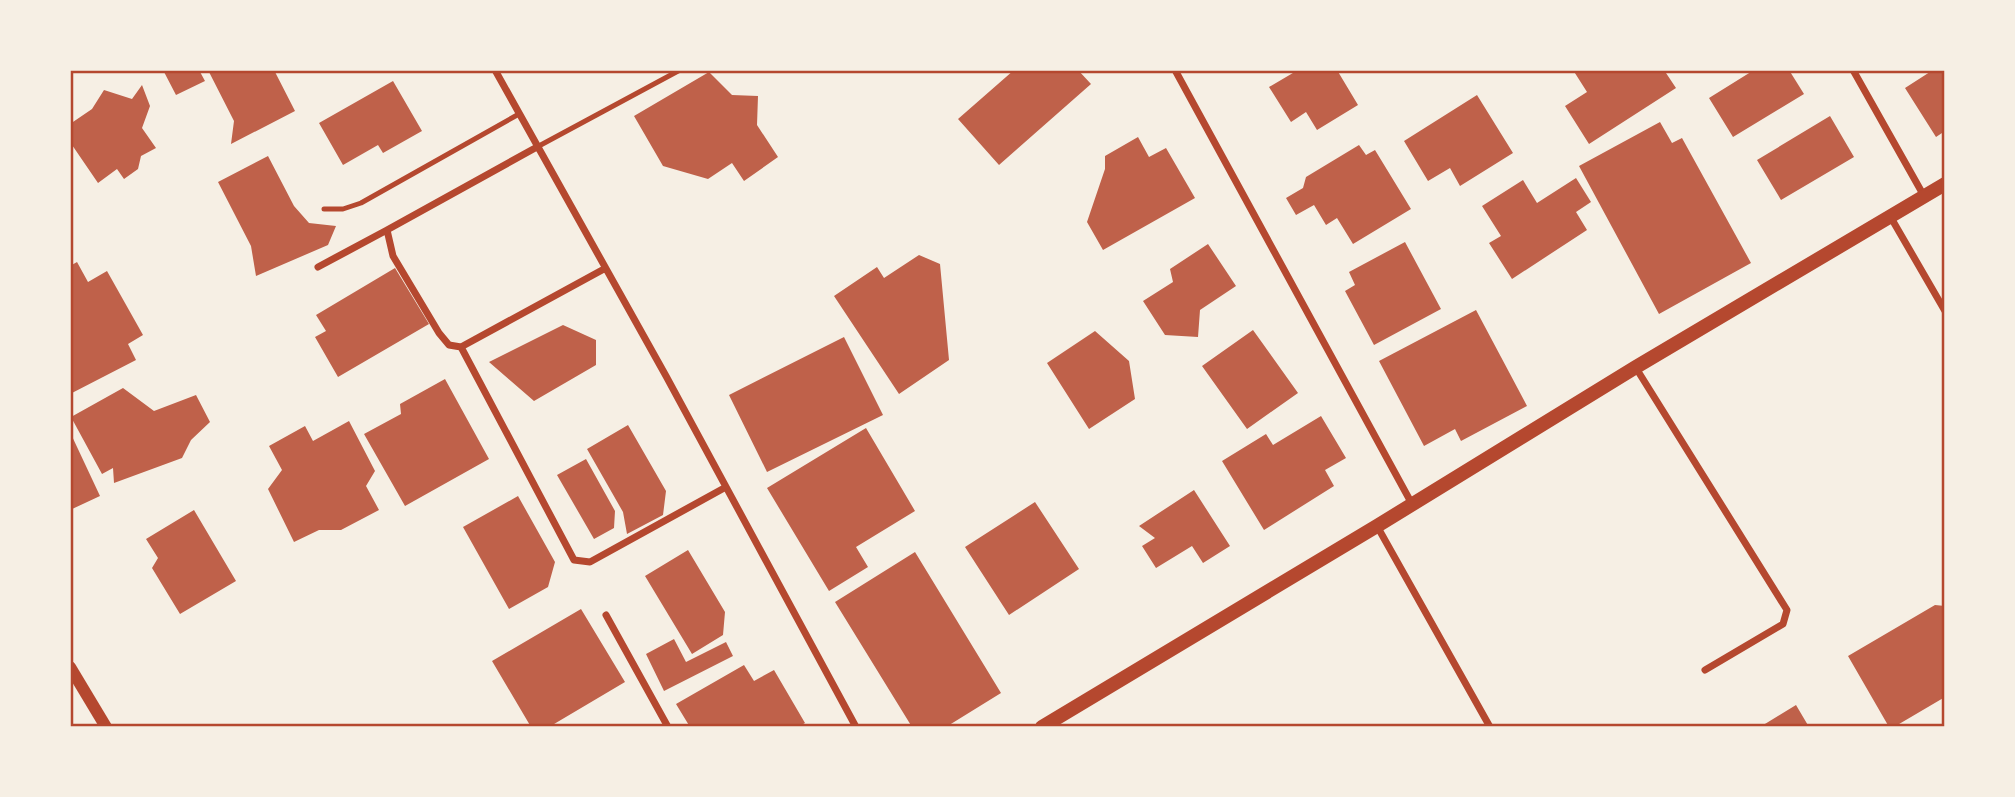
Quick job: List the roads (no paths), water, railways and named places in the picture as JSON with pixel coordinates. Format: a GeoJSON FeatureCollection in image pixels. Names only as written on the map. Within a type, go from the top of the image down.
{"type":"FeatureCollection","features":[{"type":"Feature","properties":{"kind":"main road"},"geometry":{"type":"LineString","coordinates":[[1042,727],[1377,526],[1636,366],[1945,184]]}},
{"type":"Feature","properties":{"kind":"street"},"geometry":{"type":"LineString","coordinates":[[495,70],[856,727]]}},
{"type":"Feature","properties":{"kind":"street"},"geometry":{"type":"LineString","coordinates":[[1175,70],[1412,504]]}},
{"type":"Feature","properties":{"kind":"street"},"geometry":{"type":"LineString","coordinates":[[1853,70],[1924,196]]}},
{"type":"Feature","properties":{"kind":"street"},"geometry":{"type":"LineString","coordinates":[[318,267],[537,147]]}},
{"type":"Feature","properties":{"kind":"street"},"geometry":{"type":"LineString","coordinates":[[1890,216],[1945,311]]}},
{"type":"Feature","properties":{"kind":"street"},"geometry":{"type":"LineString","coordinates":[[387,230],[393,256],[449,345],[461,347],[604,269]]}},
{"type":"Feature","properties":{"kind":"street"},"geometry":{"type":"LineString","coordinates":[[461,347],[574,560],[590,562],[726,487]]}},
{"type":"Feature","properties":{"kind":"street"},"geometry":{"type":"LineString","coordinates":[[1636,366],[1787,610],[1783,624],[1704,670]]}},
{"type":"Feature","properties":{"kind":"street"},"geometry":{"type":"LineString","coordinates":[[1377,526],[1490,727]]}},
{"type":"Feature","properties":{"kind":"street"},"geometry":{"type":"LineString","coordinates":[[606,615],[668,727]]}},
{"type":"Feature","properties":{"kind":"street"},"geometry":{"type":"LineString","coordinates":[[70,667],[106,727]]}},
{"type":"Feature","properties":{"kind":"lane"},"geometry":{"type":"LineString","coordinates":[[537,147],[680,70]]}},
{"type":"Feature","properties":{"kind":"lane"},"geometry":{"type":"LineString","coordinates":[[324,209],[343,209],[362,203],[519,114]]}}]}
